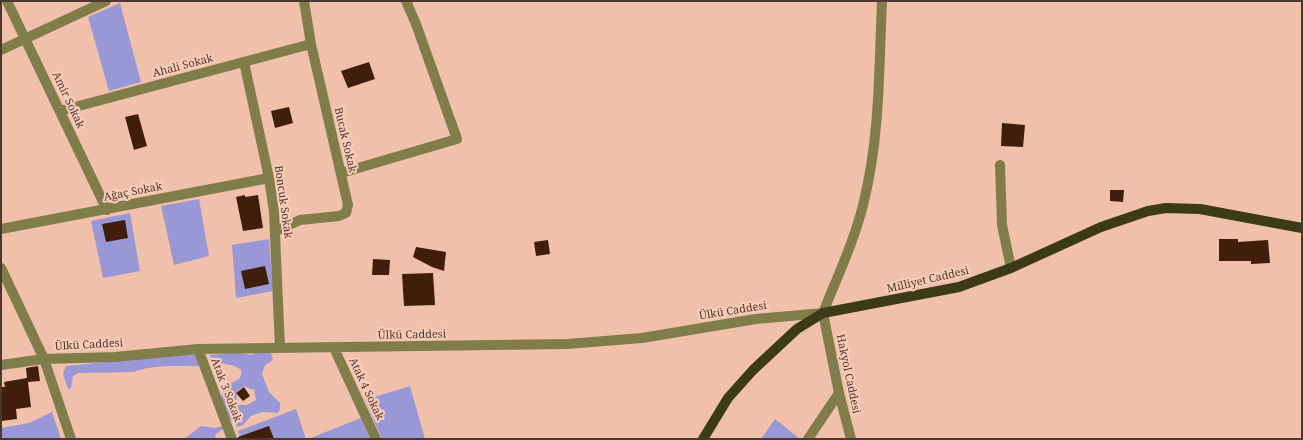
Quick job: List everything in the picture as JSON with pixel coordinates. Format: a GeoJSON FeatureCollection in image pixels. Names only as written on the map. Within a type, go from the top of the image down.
{"type":"FeatureCollection","features":[{"type":"Feature","properties":{"kind":"main road","name":"Milliyet Caddesi"},"geometry":{"type":"LineString","coordinates":[[823,313],[938,293],[979,281],[1124,218],[1166,208],[1184,208],[1225,212],[1302,228]]}},
{"type":"Feature","properties":{"kind":"main road"},"geometry":{"type":"LineString","coordinates":[[703,439],[728,398],[748,374],[797,329],[823,313]]}},
{"type":"Feature","properties":{"kind":"street","name":"Amir Sokak"},"geometry":{"type":"LineString","coordinates":[[7,1],[107,210]]}},
{"type":"Feature","properties":{"kind":"street"},"geometry":{"type":"LineString","coordinates":[[1,50],[106,1]]}},
{"type":"Feature","properties":{"kind":"street","name":"Bucak Sokak"},"geometry":{"type":"LineString","coordinates":[[276,231],[300,220],[338,216],[346,213],[348,205],[311,44],[304,1]]}},
{"type":"Feature","properties":{"kind":"street"},"geometry":{"type":"LineString","coordinates":[[341,173],[457,139],[416,24],[406,1]]}},
{"type":"Feature","properties":{"kind":"street"},"geometry":{"type":"LineString","coordinates":[[823,313],[859,220],[868,183],[876,123],[882,1]]}},
{"type":"Feature","properties":{"kind":"street","name":"Ahali Sokak"},"geometry":{"type":"LineString","coordinates":[[60,111],[311,44]]}},
{"type":"Feature","properties":{"kind":"street","name":"Boncuk Sokak"},"geometry":{"type":"LineString","coordinates":[[244,62],[269,178],[276,231],[280,348]]}},
{"type":"Feature","properties":{"kind":"street"},"geometry":{"type":"LineString","coordinates":[[1000,165],[1002,225],[1011,268]]}},
{"type":"Feature","properties":{"kind":"street","name":"Ağaç Sokak"},"geometry":{"type":"LineString","coordinates":[[1,229],[269,178]]}},
{"type":"Feature","properties":{"kind":"street"},"geometry":{"type":"LineString","coordinates":[[1,268],[44,359],[71,439]]}},
{"type":"Feature","properties":{"kind":"street","name":"Ülkü Caddesi"},"geometry":{"type":"LineString","coordinates":[[1,365],[44,359],[115,357],[198,349],[334,348],[608,342],[642,338],[756,319],[823,313]]}},
{"type":"Feature","properties":{"kind":"street","name":"Hakyol Caddesi"},"geometry":{"type":"LineString","coordinates":[[823,313],[839,393],[851,439]]}},
{"type":"Feature","properties":{"kind":"street","name":"Atak 4 Sokak"},"geometry":{"type":"LineString","coordinates":[[334,348],[376,439]]}},
{"type":"Feature","properties":{"kind":"street","name":"Atak 3 Sokak"},"geometry":{"type":"LineString","coordinates":[[198,349],[232,439]]}},
{"type":"Feature","properties":{"kind":"street"},"geometry":{"type":"LineString","coordinates":[[808,439],[839,393]]}},
{"type":"Feature","properties":{"kind":"shaded area"},"geometry":{"type":"Polygon","coordinates":[[[120,3],[141,82],[109,91],[88,17],[120,3]]]}},
{"type":"Feature","properties":{"kind":"shaded area"},"geometry":{"type":"Polygon","coordinates":[[[199,199],[209,256],[174,265],[161,206],[199,199]]]}},
{"type":"Feature","properties":{"kind":"shaded area"},"geometry":{"type":"Polygon","coordinates":[[[130,213],[140,271],[103,278],[91,221],[130,213]]]}},
{"type":"Feature","properties":{"kind":"shaded area"},"geometry":{"type":"Polygon","coordinates":[[[269,239],[273,291],[236,298],[232,245],[269,239]]]}},
{"type":"Feature","properties":{"kind":"shaded area"},"geometry":{"type":"Polygon","coordinates":[[[258,351],[271,353],[273,360],[265,365],[262,374],[269,392],[280,403],[280,409],[278,413],[262,412],[251,416],[243,425],[238,427],[226,412],[222,394],[230,384],[240,378],[242,371],[235,366],[218,362],[210,358],[210,355],[240,352],[251,355],[258,351]],[[244,386],[236,392],[237,399],[235,405],[247,405],[256,400],[254,390],[244,386]]]}},
{"type":"Feature","properties":{"kind":"shaded area"},"geometry":{"type":"Polygon","coordinates":[[[196,353],[202,365],[158,367],[134,372],[78,373],[73,376],[71,388],[68,389],[63,374],[66,366],[196,353]]]}},
{"type":"Feature","properties":{"kind":"shaded area"},"geometry":{"type":"Polygon","coordinates":[[[410,386],[425,439],[382,439],[365,400],[410,386]]]}},
{"type":"Feature","properties":{"kind":"shaded area"},"geometry":{"type":"Polygon","coordinates":[[[296,409],[306,439],[241,439],[238,431],[296,409]]]}},
{"type":"Feature","properties":{"kind":"shaded area"},"geometry":{"type":"Polygon","coordinates":[[[52,412],[61,439],[1,439],[1,428],[29,423],[52,412]]]}},
{"type":"Feature","properties":{"kind":"shaded area"},"geometry":{"type":"Polygon","coordinates":[[[361,418],[370,439],[308,439],[361,418]]]}},
{"type":"Feature","properties":{"kind":"shaded area"},"geometry":{"type":"Polygon","coordinates":[[[775,419],[800,439],[761,439],[775,419]]]}},
{"type":"Feature","properties":{"kind":"shaded area"},"geometry":{"type":"Polygon","coordinates":[[[201,426],[215,428],[222,426],[223,429],[216,434],[215,439],[179,439],[187,437],[201,426]]]}},
{"type":"Feature","properties":{"kind":"building"},"geometry":{"type":"Polygon","coordinates":[[[369,62],[375,79],[348,88],[341,71],[369,62]]]}},
{"type":"Feature","properties":{"kind":"building"},"geometry":{"type":"Polygon","coordinates":[[[289,107],[293,123],[275,128],[271,111],[289,107]]]}},
{"type":"Feature","properties":{"kind":"building"},"geometry":{"type":"Polygon","coordinates":[[[138,114],[147,146],[134,150],[125,117],[138,114]]]}},
{"type":"Feature","properties":{"kind":"building"},"geometry":{"type":"Polygon","coordinates":[[[1002,123],[1025,125],[1023,147],[1001,146],[1002,123]]]}},
{"type":"Feature","properties":{"kind":"building"},"geometry":{"type":"Polygon","coordinates":[[[1110,190],[1124,190],[1123,202],[1110,201],[1110,190]]]}},
{"type":"Feature","properties":{"kind":"building"},"geometry":{"type":"Polygon","coordinates":[[[245,195],[245,197],[258,195],[263,228],[243,231],[236,197],[245,195]]]}},
{"type":"Feature","properties":{"kind":"building"},"geometry":{"type":"Polygon","coordinates":[[[125,220],[128,238],[106,242],[102,224],[125,220]]]}},
{"type":"Feature","properties":{"kind":"building"},"geometry":{"type":"Polygon","coordinates":[[[1219,239],[1238,239],[1238,242],[1268,240],[1270,263],[1251,264],[1251,261],[1219,261],[1219,239]]]}},
{"type":"Feature","properties":{"kind":"building"},"geometry":{"type":"Polygon","coordinates":[[[548,240],[550,254],[536,256],[534,242],[548,240]]]}},
{"type":"Feature","properties":{"kind":"building"},"geometry":{"type":"Polygon","coordinates":[[[416,247],[446,252],[444,271],[432,267],[413,257],[416,247]]]}},
{"type":"Feature","properties":{"kind":"building"},"geometry":{"type":"Polygon","coordinates":[[[373,259],[390,260],[389,275],[372,275],[373,259]]]}},
{"type":"Feature","properties":{"kind":"building"},"geometry":{"type":"Polygon","coordinates":[[[265,266],[269,284],[245,289],[241,271],[265,266]]]}},
{"type":"Feature","properties":{"kind":"building"},"geometry":{"type":"Polygon","coordinates":[[[433,273],[435,305],[404,306],[402,274],[433,273]]]}},
{"type":"Feature","properties":{"kind":"building"},"geometry":{"type":"Polygon","coordinates":[[[38,366],[40,381],[28,382],[31,407],[16,409],[17,419],[1,421],[1,387],[5,387],[4,382],[27,378],[26,368],[38,366]]]}},
{"type":"Feature","properties":{"kind":"building"},"geometry":{"type":"Polygon","coordinates":[[[244,387],[250,396],[243,401],[236,393],[244,387]]]}},
{"type":"Feature","properties":{"kind":"building"},"geometry":{"type":"Polygon","coordinates":[[[269,426],[274,439],[238,439],[238,437],[269,426]]]}}]}
